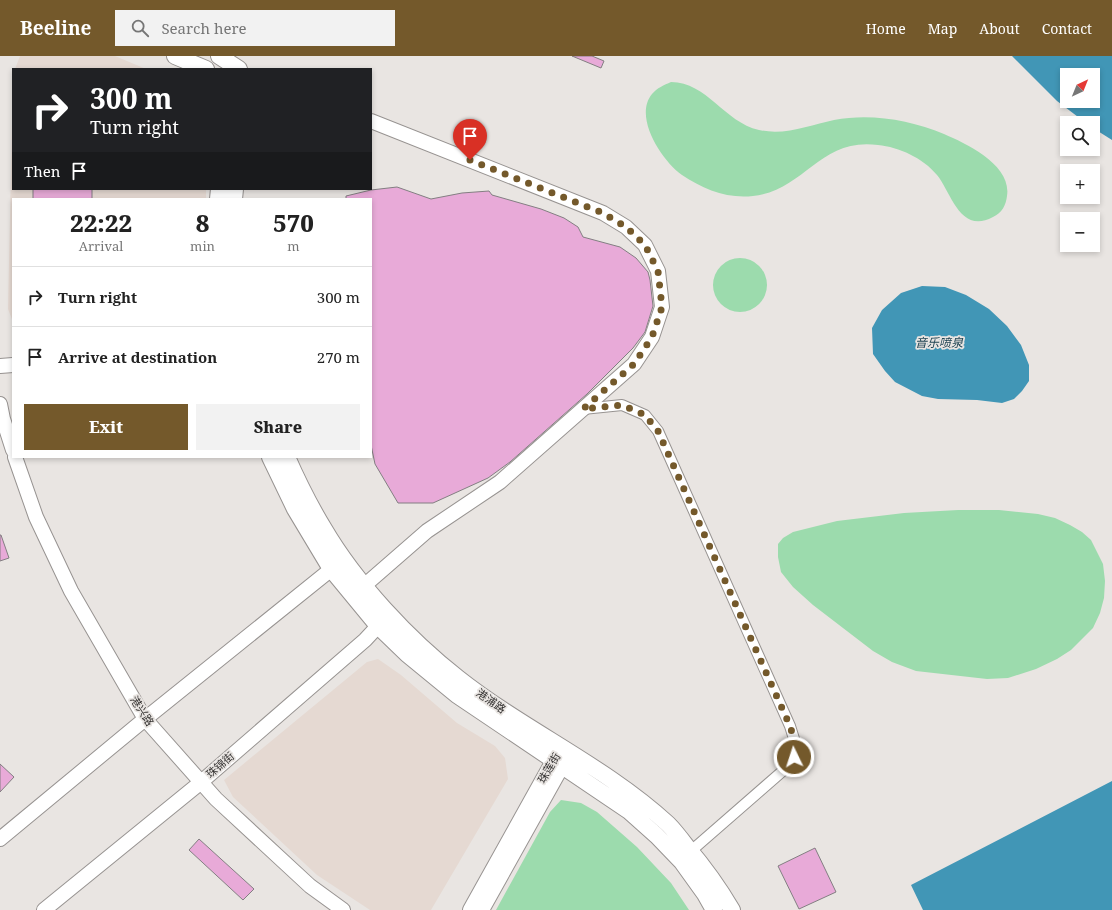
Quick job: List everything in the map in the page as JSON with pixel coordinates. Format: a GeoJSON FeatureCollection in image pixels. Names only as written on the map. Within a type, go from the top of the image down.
{"type":"FeatureCollection","features":[{"type":"Feature","properties":{"kind":"main road"},"geometry":{"type":"LineString","coordinates":[[175,56],[204,68]]}},
{"type":"Feature","properties":{"kind":"main road"},"geometry":{"type":"LineString","coordinates":[[219,56],[237,68]]}},
{"type":"Feature","properties":{"kind":"main road"},"geometry":{"type":"LineString","coordinates":[[365,585],[427,531],[500,482],[634,364],[652,337],[662,307],[658,271],[645,245],[626,227],[603,213],[372,122]]}},
{"type":"Feature","properties":{"kind":"main road"},"geometry":{"type":"LineString","coordinates":[[0,366],[12,365]]}},
{"type":"Feature","properties":{"kind":"main road"},"geometry":{"type":"LineString","coordinates":[[0,404],[2,419],[12,447]]}},
{"type":"Feature","properties":{"kind":"main road","name":"港兴路"},"geometry":{"type":"LineString","coordinates":[[16,458],[36,517],[71,591],[146,719],[200,783],[216,799],[310,886],[343,910]]}},
{"type":"Feature","properties":{"kind":"main road","name":"港浦路"},"geometry":{"type":"LineString","coordinates":[[270,458],[296,510],[331,569],[378,626],[407,654],[456,695],[629,811],[657,836],[682,862],[705,894],[714,910]]}},
{"type":"Feature","properties":{"kind":"main road","name":"港浦路"},"geometry":{"type":"LineString","coordinates":[[286,458],[317,518],[344,559],[386,610],[425,650],[458,678],[649,807],[670,826],[718,886],[732,910]]}},
{"type":"Feature","properties":{"kind":"main road"},"geometry":{"type":"LineString","coordinates":[[0,839],[344,559]]}},
{"type":"Feature","properties":{"kind":"main road","name":"珠锦街"},"geometry":{"type":"LineString","coordinates":[[44,910],[200,783],[365,640],[378,626],[386,610]]}},
{"type":"Feature","properties":{"kind":"main road","name":"珠莲街"},"geometry":{"type":"LineString","coordinates":[[482,910],[557,763],[559,750],[565,750]]}},
{"type":"Feature","properties":{"kind":"main road","name":"珠莲街"},"geometry":{"type":"LineString","coordinates":[[470,910],[557,763]]}},
{"type":"Feature","properties":{"kind":"street"},"geometry":{"type":"LineString","coordinates":[[583,409],[622,405],[645,415],[658,431],[790,726],[795,742],[794,757],[785,769],[690,851]]}},
{"type":"Feature","properties":{"kind":"shaded area"},"geometry":{"type":"Polygon","coordinates":[[[20,56],[115,56],[144,68],[15,68],[20,56]]]}},
{"type":"Feature","properties":{"kind":"shaded area"},"geometry":{"type":"Polygon","coordinates":[[[12,124],[12,190],[206,190],[206,198],[12,198],[12,319],[8,309],[12,124]]]}},
{"type":"Feature","properties":{"kind":"shaded area"},"geometry":{"type":"Polygon","coordinates":[[[378,659],[401,675],[457,723],[495,746],[505,758],[508,779],[431,910],[370,910],[317,875],[233,797],[224,780],[367,662],[378,659]]]}},
{"type":"Feature","properties":{"kind":"green space"},"geometry":{"type":"Polygon","coordinates":[[[671,82],[684,84],[695,88],[736,119],[747,126],[759,130],[778,132],[788,131],[834,120],[862,117],[890,119],[931,129],[975,150],[995,165],[1007,185],[1006,203],[1001,211],[993,217],[982,221],[972,220],[964,216],[958,209],[937,175],[925,163],[910,154],[894,148],[878,145],[858,145],[841,149],[826,156],[786,185],[771,192],[743,197],[707,189],[682,175],[674,168],[666,160],[652,138],[646,114],[647,104],[654,92],[671,82]]]}},
{"type":"Feature","properties":{"kind":"green space"},"geometry":{"type":"Polygon","coordinates":[[[740,258],[750,260],[759,266],[765,275],[767,285],[765,295],[759,304],[750,310],[740,312],[730,310],[721,304],[715,295],[713,285],[715,275],[721,266],[730,260],[740,258]]]}},
{"type":"Feature","properties":{"kind":"green space"},"geometry":{"type":"Polygon","coordinates":[[[958,510],[999,510],[1038,514],[1055,518],[1070,525],[1082,532],[1091,540],[1103,564],[1105,581],[1104,598],[1100,613],[1093,628],[1071,650],[1057,659],[1036,669],[1008,678],[987,679],[916,671],[892,662],[873,651],[813,605],[793,587],[781,572],[778,557],[778,544],[783,538],[793,532],[837,521],[904,513],[958,510]]]}},
{"type":"Feature","properties":{"kind":"green space"},"geometry":{"type":"Polygon","coordinates":[[[561,800],[581,803],[597,812],[637,847],[671,883],[689,910],[496,910],[550,812],[561,800]]]}},
{"type":"Feature","properties":{"kind":"water"},"geometry":{"type":"Polygon","coordinates":[[[1012,56],[1112,56],[1112,140],[1100,132],[1100,116],[1077,116],[1066,108],[1100,108],[1100,68],[1060,68],[1060,103],[1012,56]]]}},
{"type":"Feature","properties":{"kind":"water","name":"音乐喷泉"},"geometry":{"type":"Polygon","coordinates":[[[922,286],[945,287],[966,295],[989,309],[1007,326],[1021,345],[1029,365],[1029,381],[1014,399],[1002,403],[977,400],[938,399],[922,396],[895,382],[885,371],[873,354],[872,328],[882,310],[901,293],[922,286]]]}},
{"type":"Feature","properties":{"kind":"water"},"geometry":{"type":"Polygon","coordinates":[[[1112,781],[1112,910],[923,910],[911,885],[1112,781]]]}},
{"type":"Feature","properties":{"kind":"building"},"geometry":{"type":"Polygon","coordinates":[[[572,56],[592,56],[604,61],[601,68],[572,56]]]}},
{"type":"Feature","properties":{"kind":"building"},"geometry":{"type":"Polygon","coordinates":[[[397,187],[431,199],[462,193],[489,191],[492,195],[541,209],[564,218],[578,227],[583,237],[620,247],[636,258],[648,272],[650,280],[653,306],[645,332],[633,348],[587,394],[510,462],[488,478],[433,503],[398,503],[375,464],[372,450],[372,198],[346,198],[346,196],[372,190],[397,187]]]}},
{"type":"Feature","properties":{"kind":"building"},"geometry":{"type":"Polygon","coordinates":[[[33,190],[92,190],[92,198],[33,198],[33,190]]]}},
{"type":"Feature","properties":{"kind":"building"},"geometry":{"type":"Polygon","coordinates":[[[0,535],[9,558],[0,561],[0,535]]]}},
{"type":"Feature","properties":{"kind":"building"},"geometry":{"type":"Polygon","coordinates":[[[0,764],[14,777],[0,792],[0,764]]]}},
{"type":"Feature","properties":{"kind":"building"},"geometry":{"type":"Polygon","coordinates":[[[199,839],[254,889],[243,900],[189,850],[199,839]]]}},
{"type":"Feature","properties":{"kind":"building"},"geometry":{"type":"Polygon","coordinates":[[[815,848],[836,892],[799,909],[778,866],[815,848]]]}},
{"type":"Feature","properties":{"kind":"route"},"geometry":{"type":"LineString","coordinates":[[470,160],[603,213],[626,227],[645,245],[658,271],[662,307],[652,337],[634,364],[583,409],[622,405],[645,415],[658,431],[790,726],[795,742],[794,757]]}}]}
